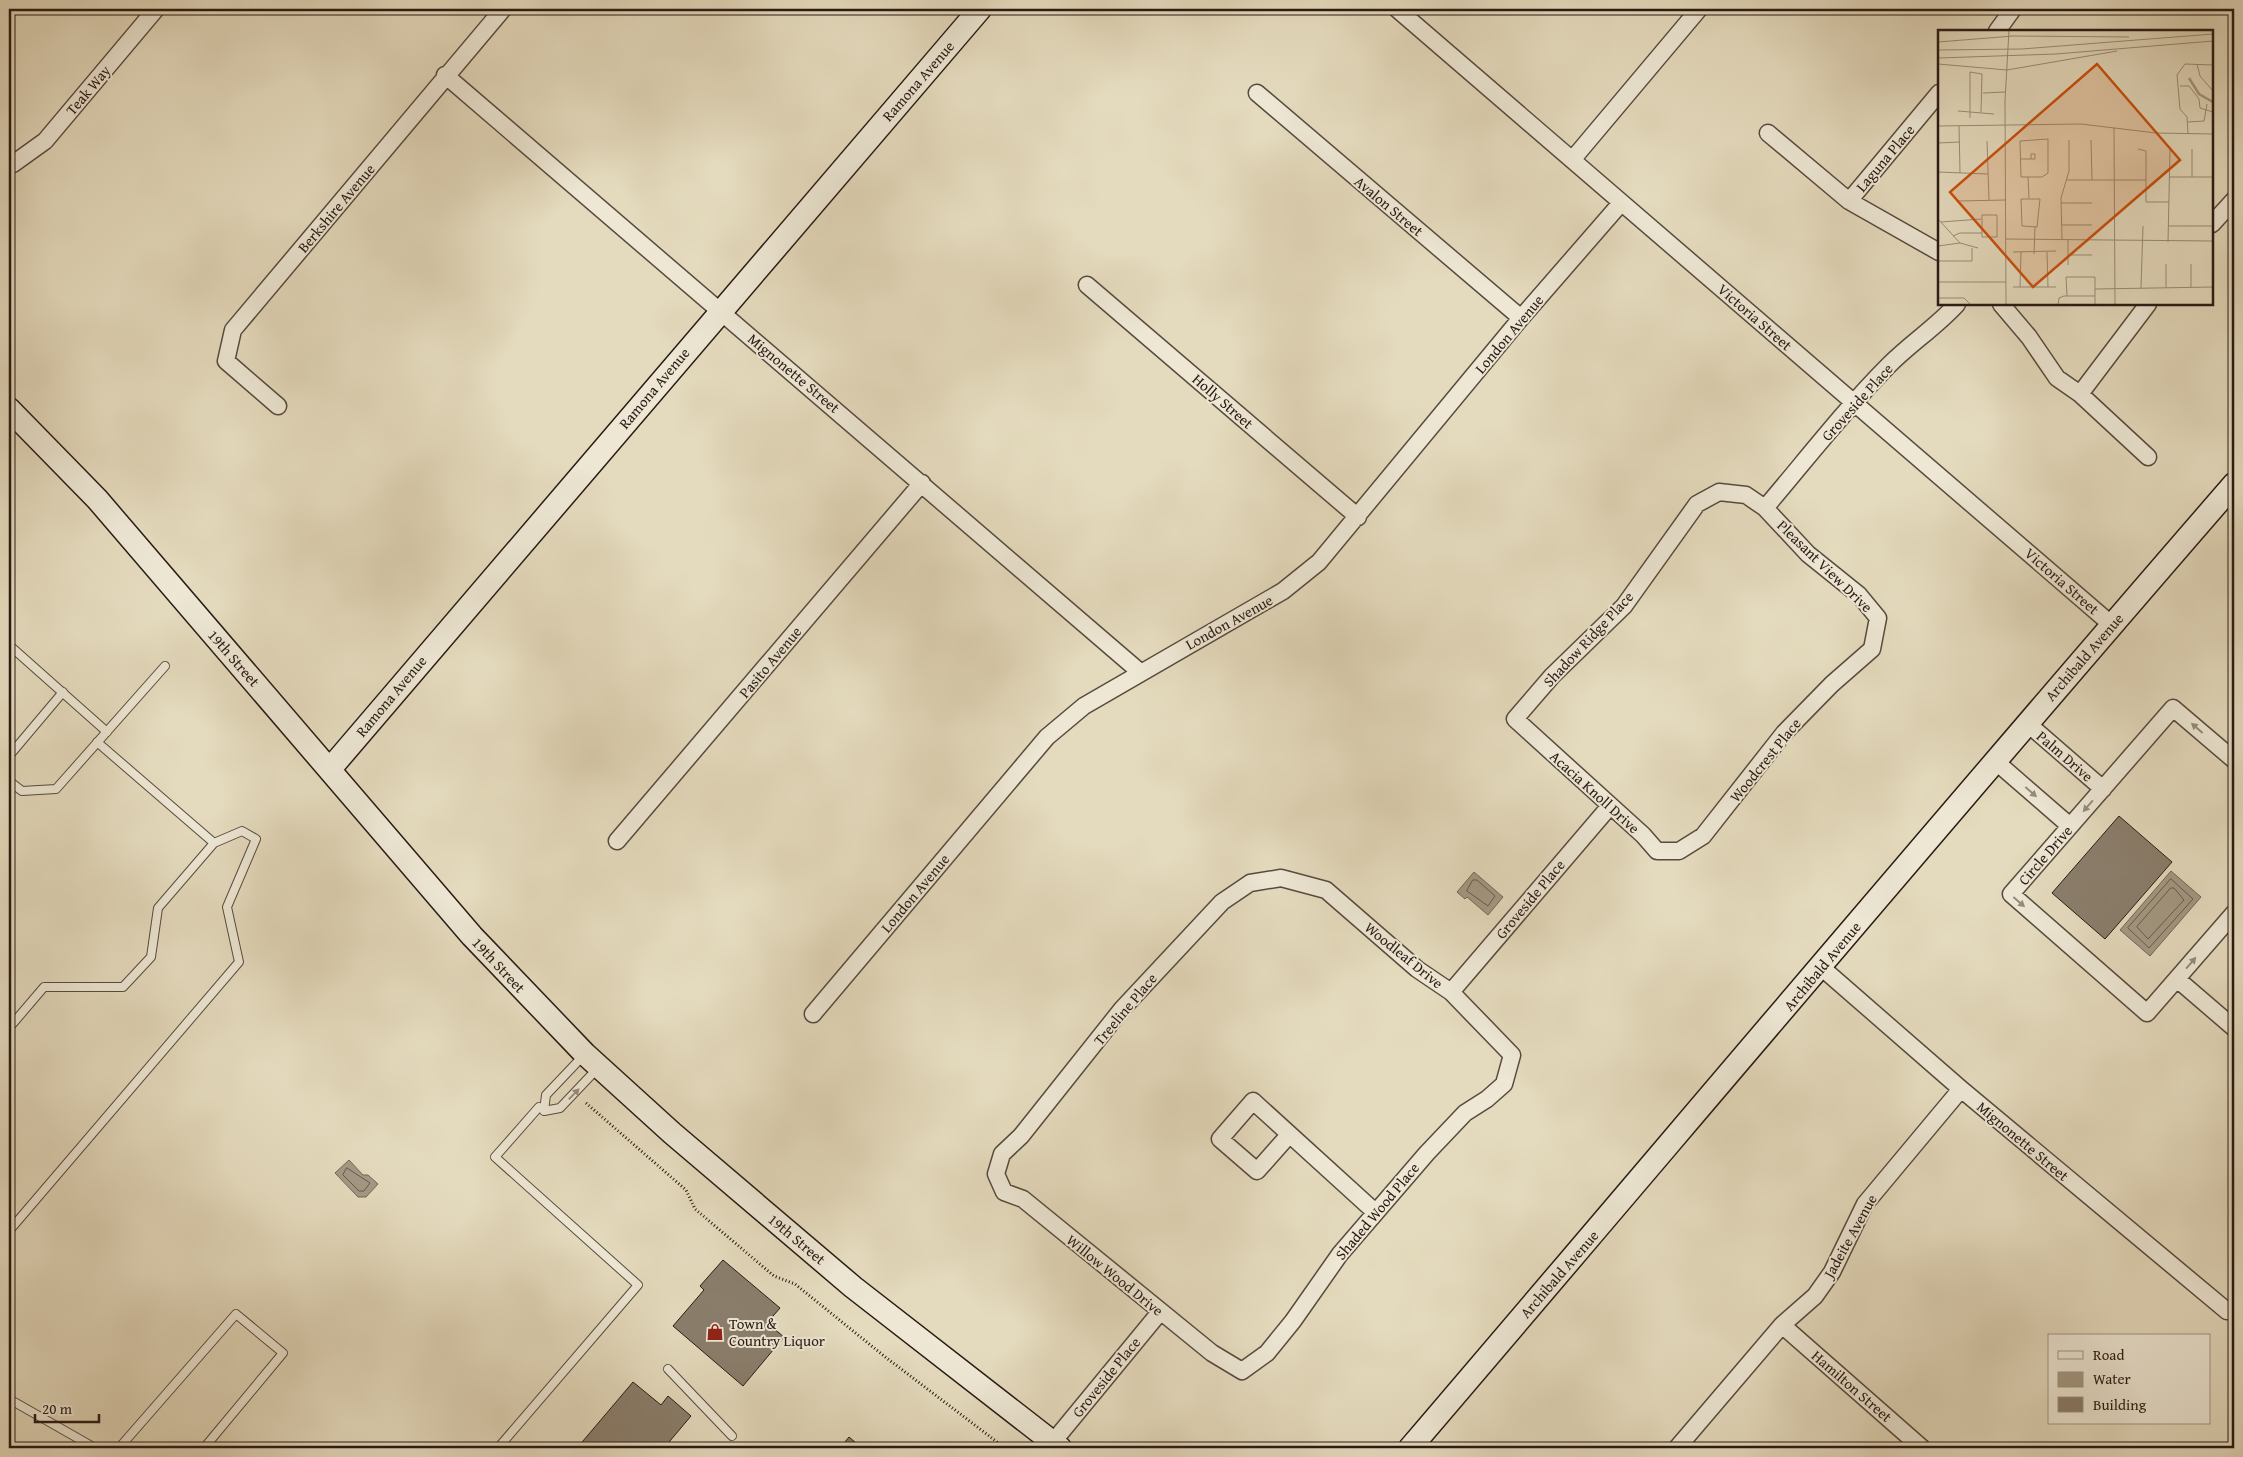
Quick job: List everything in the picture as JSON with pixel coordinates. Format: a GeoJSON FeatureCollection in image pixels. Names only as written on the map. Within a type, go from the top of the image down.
{"type":"FeatureCollection","features":[{"type":"Feature","properties":{"kind":"main road","name":"Ramona Avenue"},"geometry":{"type":"LineString","coordinates":[[330,769],[720,310],[980,9]]}},
{"type":"Feature","properties":{"kind":"main road","name":"19th Street"},"geometry":{"type":"LineString","coordinates":[[9,409],[97,499],[472,936],[592,1061],[672,1133],[863,1295],[1056,1445]]}},
{"type":"Feature","properties":{"kind":"main road","name":"Archibald Avenue"},"geometry":{"type":"LineString","coordinates":[[1410,1448],[1821,968],[1994,760],[2234,484]]}},
{"type":"Feature","properties":{"kind":"street","name":"Teak Way"},"geometry":{"type":"LineString","coordinates":[[12,164],[45,141],[156,9]]}},
{"type":"Feature","properties":{"kind":"street","name":"Berkshire Avenue"},"geometry":{"type":"LineString","coordinates":[[278,406],[226,361],[233,330],[445,75],[503,9]]}},
{"type":"Feature","properties":{"kind":"street","name":"Victoria Street"},"geometry":{"type":"LineString","coordinates":[[1397,9],[2112,624]]}},
{"type":"Feature","properties":{"kind":"street"},"geometry":{"type":"LineString","coordinates":[[1999,30],[2013,9]]}},
{"type":"Feature","properties":{"kind":"street"},"geometry":{"type":"LineString","coordinates":[[1572,160],[1693,11]]}},
{"type":"Feature","properties":{"kind":"street","name":"Mignonette Street"},"geometry":{"type":"LineString","coordinates":[[445,75],[1140,672]]}},
{"type":"Feature","properties":{"kind":"street","name":"Avalon Street"},"geometry":{"type":"LineString","coordinates":[[1257,93],[1521,318]]}},
{"type":"Feature","properties":{"kind":"street","name":"Laguna Place"},"geometry":{"type":"LineString","coordinates":[[1849,201],[1938,94]]}},
{"type":"Feature","properties":{"kind":"street"},"geometry":{"type":"LineString","coordinates":[[1768,133],[1849,201],[1938,251]]}},
{"type":"Feature","properties":{"kind":"street"},"geometry":{"type":"LineString","coordinates":[[2213,223],[2234,200]]}},
{"type":"Feature","properties":{"kind":"street","name":"London Avenue"},"geometry":{"type":"LineString","coordinates":[[813,1014],[1047,737],[1084,706],[1140,672],[1284,591],[1319,562],[1521,318],[1621,203]]}},
{"type":"Feature","properties":{"kind":"street","name":"Holly Street"},"geometry":{"type":"LineString","coordinates":[[1087,285],[1358,517]]}},
{"type":"Feature","properties":{"kind":"street","name":"Groveside Place"},"geometry":{"type":"LineString","coordinates":[[1765,508],[1854,402],[1891,363],[1936,326],[1956,305]]}},
{"type":"Feature","properties":{"kind":"street"},"geometry":{"type":"LineString","coordinates":[[2002,305],[2030,337],[2057,378],[2080,394],[2148,457]]}},
{"type":"Feature","properties":{"kind":"street"},"geometry":{"type":"LineString","coordinates":[[2080,394],[2147,305]]}},
{"type":"Feature","properties":{"kind":"street","name":"Pasito Avenue"},"geometry":{"type":"LineString","coordinates":[[617,840],[922,483]]}},
{"type":"Feature","properties":{"kind":"street","name":"Pleasant View Drive"},"geometry":{"type":"LineString","coordinates":[[1719,492],[1746,495],[1765,508],[1808,554],[1858,595],[1878,618]]}},
{"type":"Feature","properties":{"kind":"street","name":"Shadow Ridge Place"},"geometry":{"type":"LineString","coordinates":[[1515,719],[1552,676],[1624,606],[1697,504],[1719,492]]}},
{"type":"Feature","properties":{"kind":"street","name":"Woodcrest Place"},"geometry":{"type":"LineString","coordinates":[[1680,851],[1702,836],[1784,732],[1832,684],[1872,649],[1878,618]]}},
{"type":"Feature","properties":{"kind":"street","name":"Circle Drive"},"geometry":{"type":"LineString","coordinates":[[2234,760],[2173,708],[2011,894],[2147,1013],[2234,913]]}},
{"type":"Feature","properties":{"kind":"street","name":"Acacia Knoll Drive"},"geometry":{"type":"LineString","coordinates":[[1515,719],[1643,834],[1657,851],[1680,851]]}},
{"type":"Feature","properties":{"kind":"street","name":"Palm Drive"},"geometry":{"type":"LineString","coordinates":[[2027,723],[2103,789]]}},
{"type":"Feature","properties":{"kind":"street"},"geometry":{"type":"LineString","coordinates":[[1994,760],[2070,826]]}},
{"type":"Feature","properties":{"kind":"street","name":"Groveside Place"},"geometry":{"type":"LineString","coordinates":[[1451,992],[1610,806]]}},
{"type":"Feature","properties":{"kind":"street","name":"Woodleaf Drive"},"geometry":{"type":"LineString","coordinates":[[1282,878],[1326,890],[1417,969],[1451,992],[1512,1055]]}},
{"type":"Feature","properties":{"kind":"street","name":"Treeline Place"},"geometry":{"type":"LineString","coordinates":[[996,1174],[1002,1154],[1021,1136],[1122,1009],[1203,921],[1222,902],[1250,883],[1282,878]]}},
{"type":"Feature","properties":{"kind":"street","name":"Mignonette Street"},"geometry":{"type":"LineString","coordinates":[[1821,968],[1961,1089],[2228,1311]]}},
{"type":"Feature","properties":{"kind":"street"},"geometry":{"type":"LineString","coordinates":[[2177,979],[2234,1028]]}},
{"type":"Feature","properties":{"kind":"street","name":"Shaded Wood Place"},"geometry":{"type":"LineString","coordinates":[[1242,1371],[1267,1353],[1374,1211],[1465,1113],[1487,1099],[1504,1084],[1512,1055]]}},
{"type":"Feature","properties":{"kind":"street","name":"Jadeite Avenue"},"geometry":{"type":"LineString","coordinates":[[1677,1448],[1782,1325],[1815,1296],[1832,1272],[1865,1204],[1889,1172],[1917,1144],[1961,1089]]}},
{"type":"Feature","properties":{"kind":"street"},"geometry":{"type":"LineString","coordinates":[[1289,1135],[1374,1211]]}},
{"type":"Feature","properties":{"kind":"street","name":"Willow Wood Drive"},"geometry":{"type":"LineString","coordinates":[[996,1174],[1004,1192],[1023,1199],[1212,1353],[1242,1371]]}},
{"type":"Feature","properties":{"kind":"street","name":"Groveside Place"},"geometry":{"type":"LineString","coordinates":[[1056,1445],[1160,1312]]}},
{"type":"Feature","properties":{"kind":"street","name":"Hamilton Street"},"geometry":{"type":"LineString","coordinates":[[1782,1325],[1922,1448]]}},
{"type":"Feature","properties":{"kind":"lane"},"geometry":{"type":"LineString","coordinates":[[9,645],[107,732]]}},
{"type":"Feature","properties":{"kind":"lane"},"geometry":{"type":"LineString","coordinates":[[9,781],[22,791],[56,789],[165,666]]}},
{"type":"Feature","properties":{"kind":"lane"},"geometry":{"type":"LineString","coordinates":[[9,756],[64,692]]}},
{"type":"Feature","properties":{"kind":"lane"},"geometry":{"type":"LineString","coordinates":[[98,742],[214,843]]}},
{"type":"Feature","properties":{"kind":"lane"},"geometry":{"type":"LineString","coordinates":[[9,1028],[44,987],[123,986],[151,957],[158,908],[214,843],[242,831],[256,840],[227,907],[239,962],[9,1230]]}},
{"type":"Feature","properties":{"kind":"lane"},"geometry":{"type":"LineString","coordinates":[[592,1061],[560,1108],[544,1111],[546,1095],[592,1061]]}},
{"type":"Feature","properties":{"kind":"lane"},"geometry":{"type":"LineString","coordinates":[[498,1448],[638,1285],[495,1157],[539,1107]]}},
{"type":"Feature","properties":{"kind":"lane"},"geometry":{"type":"LineString","coordinates":[[119,1448],[236,1314],[283,1354],[204,1448]]}},
{"type":"Feature","properties":{"kind":"lane"},"geometry":{"type":"LineString","coordinates":[[668,1368],[732,1436]]}},
{"type":"Feature","properties":{"kind":"lane"},"geometry":{"type":"LineString","coordinates":[[9,1399],[95,1448]]}},
{"type":"Feature","properties":{"kind":"path"},"geometry":{"type":"LineString","coordinates":[[586,1103],[686,1190],[695,1209],[739,1248],[774,1276],[795,1284],[884,1356],[1005,1448]]}},
{"type":"Feature","properties":{"kind":"water"},"geometry":{"type":"Polygon","coordinates":[[[2171,871],[2201,897],[2150,956],[2120,930],[2171,871]]]}},
{"type":"Feature","properties":{"kind":"water"},"geometry":{"type":"Polygon","coordinates":[[[1474,872],[1503,897],[1488,915],[1467,897],[1465,899],[1457,892],[1474,872]]]}},
{"type":"Feature","properties":{"kind":"water"},"geometry":{"type":"Polygon","coordinates":[[[349,1160],[363,1175],[368,1175],[378,1184],[366,1197],[358,1197],[335,1173],[349,1160]]]}},
{"type":"Feature","properties":{"kind":"building"},"geometry":{"type":"Polygon","coordinates":[[[2119,816],[2172,862],[2105,939],[2052,893],[2119,816]]]}},
{"type":"Feature","properties":{"kind":"building"},"geometry":{"type":"Polygon","coordinates":[[[723,1260],[780,1308],[767,1323],[784,1337],[743,1386],[673,1326],[704,1290],[700,1286],[723,1260]]]}},
{"type":"Feature","properties":{"kind":"building"},"geometry":{"type":"Polygon","coordinates":[[[633,1382],[661,1405],[668,1396],[691,1416],[664,1448],[577,1448],[633,1382]]]}},
{"type":"Feature","properties":{"kind":"building"},"geometry":{"type":"Polygon","coordinates":[[[849,1437],[862,1448],[840,1448],[849,1437]]]}},
{"type":"Feature","properties":{"kind":"place","name":"Town & Country Liquor"},"geometry":{"type":"Point","coordinates":[715,1332]}}]}
